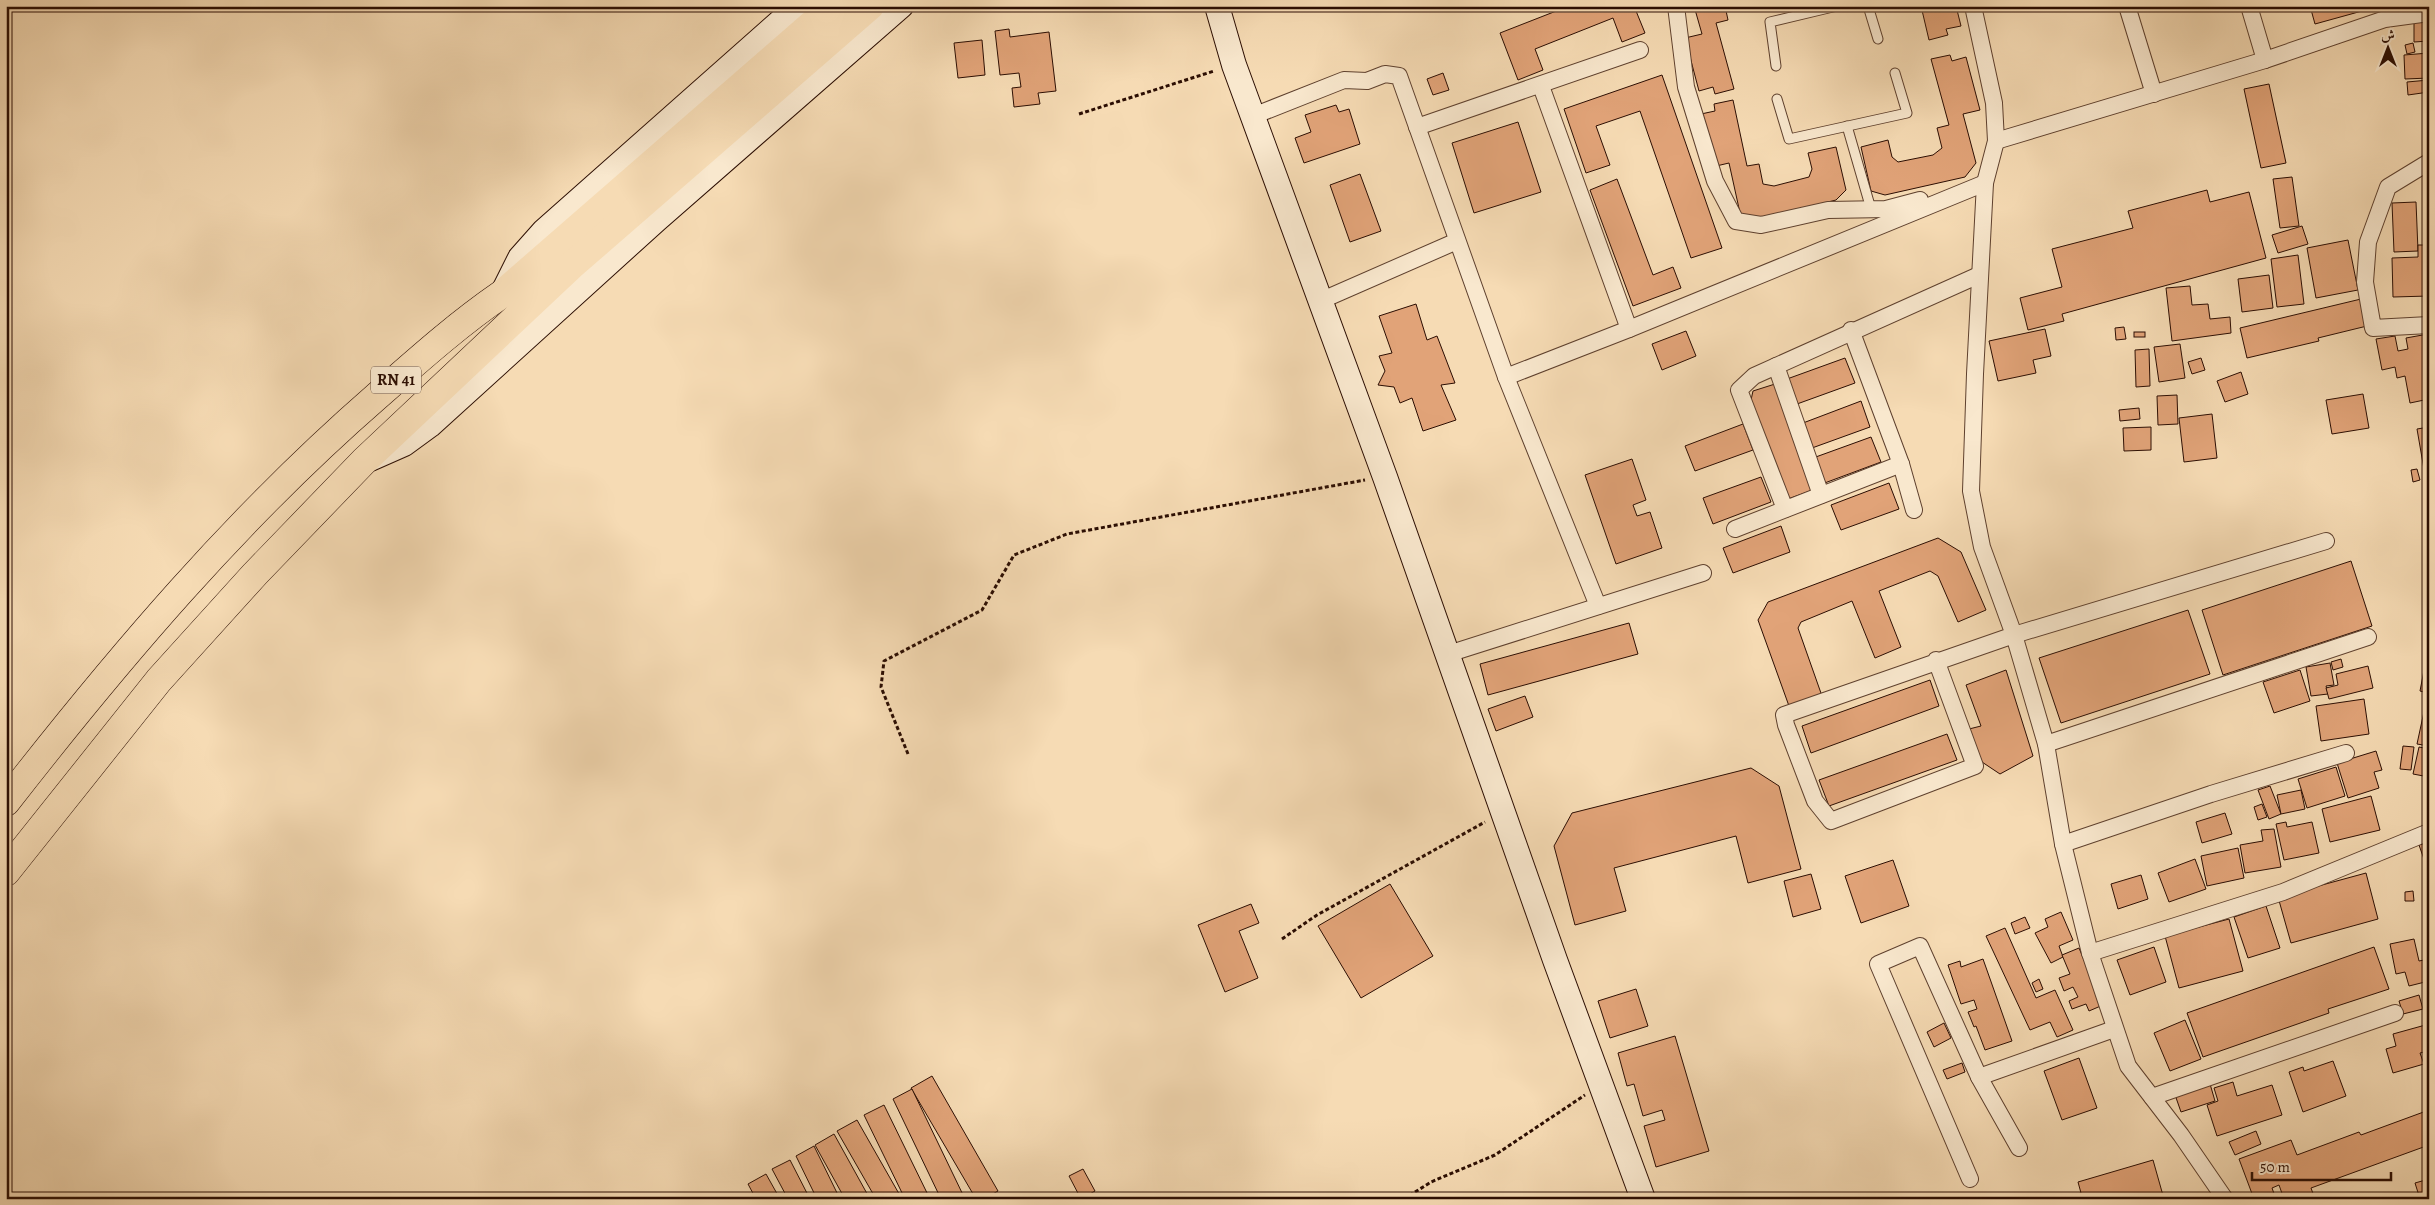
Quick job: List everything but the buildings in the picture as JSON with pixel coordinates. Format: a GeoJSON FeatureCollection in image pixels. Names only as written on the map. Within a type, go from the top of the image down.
{"type":"FeatureCollection","features":[{"type":"Feature","properties":{"kind":"highway","name":"RN 41"},"geometry":{"type":"LineString","coordinates":[[6,802],[76,712],[180,590],[256,509],[342,426],[467,318],[502,294],[833,6]]}},
{"type":"Feature","properties":{"kind":"highway","name":"RN 41"},"geometry":{"type":"LineString","coordinates":[[6,872],[159,680],[254,574],[364,461],[571,266],[870,6]]}},
{"type":"Feature","properties":{"kind":"street"},"geometry":{"type":"LineString","coordinates":[[502,294],[520,258],[544,231],[798,6]]}},
{"type":"Feature","properties":{"kind":"street"},"geometry":{"type":"LineString","coordinates":[[364,461],[391,451],[430,425],[656,220],[901,6]]}},
{"type":"Feature","properties":{"kind":"street"},"geometry":{"type":"LineString","coordinates":[[1216,6],[1234,65],[1385,477],[1503,812],[1643,1199]]}},
{"type":"Feature","properties":{"kind":"street"},"geometry":{"type":"LineString","coordinates":[[1676,6],[1686,88],[1715,181],[1736,221],[1760,225],[1828,210],[1886,209],[1985,182]]}},
{"type":"Feature","properties":{"kind":"street"},"geometry":{"type":"LineString","coordinates":[[1973,6],[1994,104],[1996,141],[1985,182],[1979,275],[1971,491],[1982,547],[2014,635],[2046,744],[2064,844],[2090,952],[2114,1030],[2128,1066],[2181,1135],[2225,1199]]}},
{"type":"Feature","properties":{"kind":"street"},"geometry":{"type":"LineString","coordinates":[[2127,6],[2154,94]]}},
{"type":"Feature","properties":{"kind":"street"},"geometry":{"type":"LineString","coordinates":[[2249,6],[2266,60]]}},
{"type":"Feature","properties":{"kind":"street"},"geometry":{"type":"LineString","coordinates":[[1996,141],[2266,60],[2383,13],[2429,13]]}},
{"type":"Feature","properties":{"kind":"street"},"geometry":{"type":"LineString","coordinates":[[1417,126],[1541,86],[1640,50]]}},
{"type":"Feature","properties":{"kind":"street"},"geometry":{"type":"LineString","coordinates":[[1253,116],[1344,80],[1367,81],[1385,74],[1399,76],[1506,377],[1598,606]]}},
{"type":"Feature","properties":{"kind":"street"},"geometry":{"type":"LineString","coordinates":[[1541,86],[1629,329]]}},
{"type":"Feature","properties":{"kind":"street"},"geometry":{"type":"LineString","coordinates":[[2429,162],[2388,187],[2368,242],[2365,282],[2373,328],[2429,325]]}},
{"type":"Feature","properties":{"kind":"street"},"geometry":{"type":"LineString","coordinates":[[1506,377],[1629,329],[1985,182]]}},
{"type":"Feature","properties":{"kind":"street"},"geometry":{"type":"LineString","coordinates":[[1320,301],[1457,241]]}},
{"type":"Feature","properties":{"kind":"street"},"geometry":{"type":"LineString","coordinates":[[1785,509],[1740,390],[1754,376],[1851,330],[1979,275]]}},
{"type":"Feature","properties":{"kind":"street"},"geometry":{"type":"LineString","coordinates":[[1851,330],[1901,464],[1914,510]]}},
{"type":"Feature","properties":{"kind":"street"},"geometry":{"type":"LineString","coordinates":[[1776,366],[1821,495]]}},
{"type":"Feature","properties":{"kind":"street"},"geometry":{"type":"LineString","coordinates":[[1735,529],[1901,464]]}},
{"type":"Feature","properties":{"kind":"street"},"geometry":{"type":"LineString","coordinates":[[1936,660],[1975,766],[1831,822],[1815,801],[1786,725],[1784,715],[1936,660],[2326,541]]}},
{"type":"Feature","properties":{"kind":"street"},"geometry":{"type":"LineString","coordinates":[[1448,654],[1703,573]]}},
{"type":"Feature","properties":{"kind":"street"},"geometry":{"type":"LineString","coordinates":[[2046,744],[2368,637]]}},
{"type":"Feature","properties":{"kind":"street"},"geometry":{"type":"LineString","coordinates":[[2064,844],[2212,794],[2346,753]]}},
{"type":"Feature","properties":{"kind":"street"},"geometry":{"type":"LineString","coordinates":[[2090,952],[2283,892],[2429,832]]}},
{"type":"Feature","properties":{"kind":"street"},"geometry":{"type":"LineString","coordinates":[[1970,1179],[1878,964],[1920,946],[1979,1077],[2019,1148]]}},
{"type":"Feature","properties":{"kind":"street"},"geometry":{"type":"LineString","coordinates":[[2152,1097],[2395,1012]]}},
{"type":"Feature","properties":{"kind":"street"},"geometry":{"type":"LineString","coordinates":[[1979,1077],[2114,1030]]}},
{"type":"Feature","properties":{"kind":"lane"},"geometry":{"type":"LineString","coordinates":[[1776,66],[1770,22],[1814,9],[1837,6]]}},
{"type":"Feature","properties":{"kind":"lane"},"geometry":{"type":"LineString","coordinates":[[1868,6],[1878,39]]}},
{"type":"Feature","properties":{"kind":"lane"},"geometry":{"type":"LineString","coordinates":[[1777,99],[1789,139],[1906,113],[1895,73]]}},
{"type":"Feature","properties":{"kind":"lane"},"geometry":{"type":"LineString","coordinates":[[1847,126],[1871,209]]}},
{"type":"Feature","properties":{"kind":"path"},"geometry":{"type":"LineString","coordinates":[[1079,114],[1234,65]]}},
{"type":"Feature","properties":{"kind":"path"},"geometry":{"type":"LineString","coordinates":[[908,754],[881,687],[884,661],[982,610],[1014,555],[1067,534],[1385,477]]}},
{"type":"Feature","properties":{"kind":"path"},"geometry":{"type":"LineString","coordinates":[[1282,939],[1317,915],[1503,812]]}},
{"type":"Feature","properties":{"kind":"path"},"geometry":{"type":"LineString","coordinates":[[1404,1199],[1431,1182],[1495,1155],[1601,1083]]}}]}
